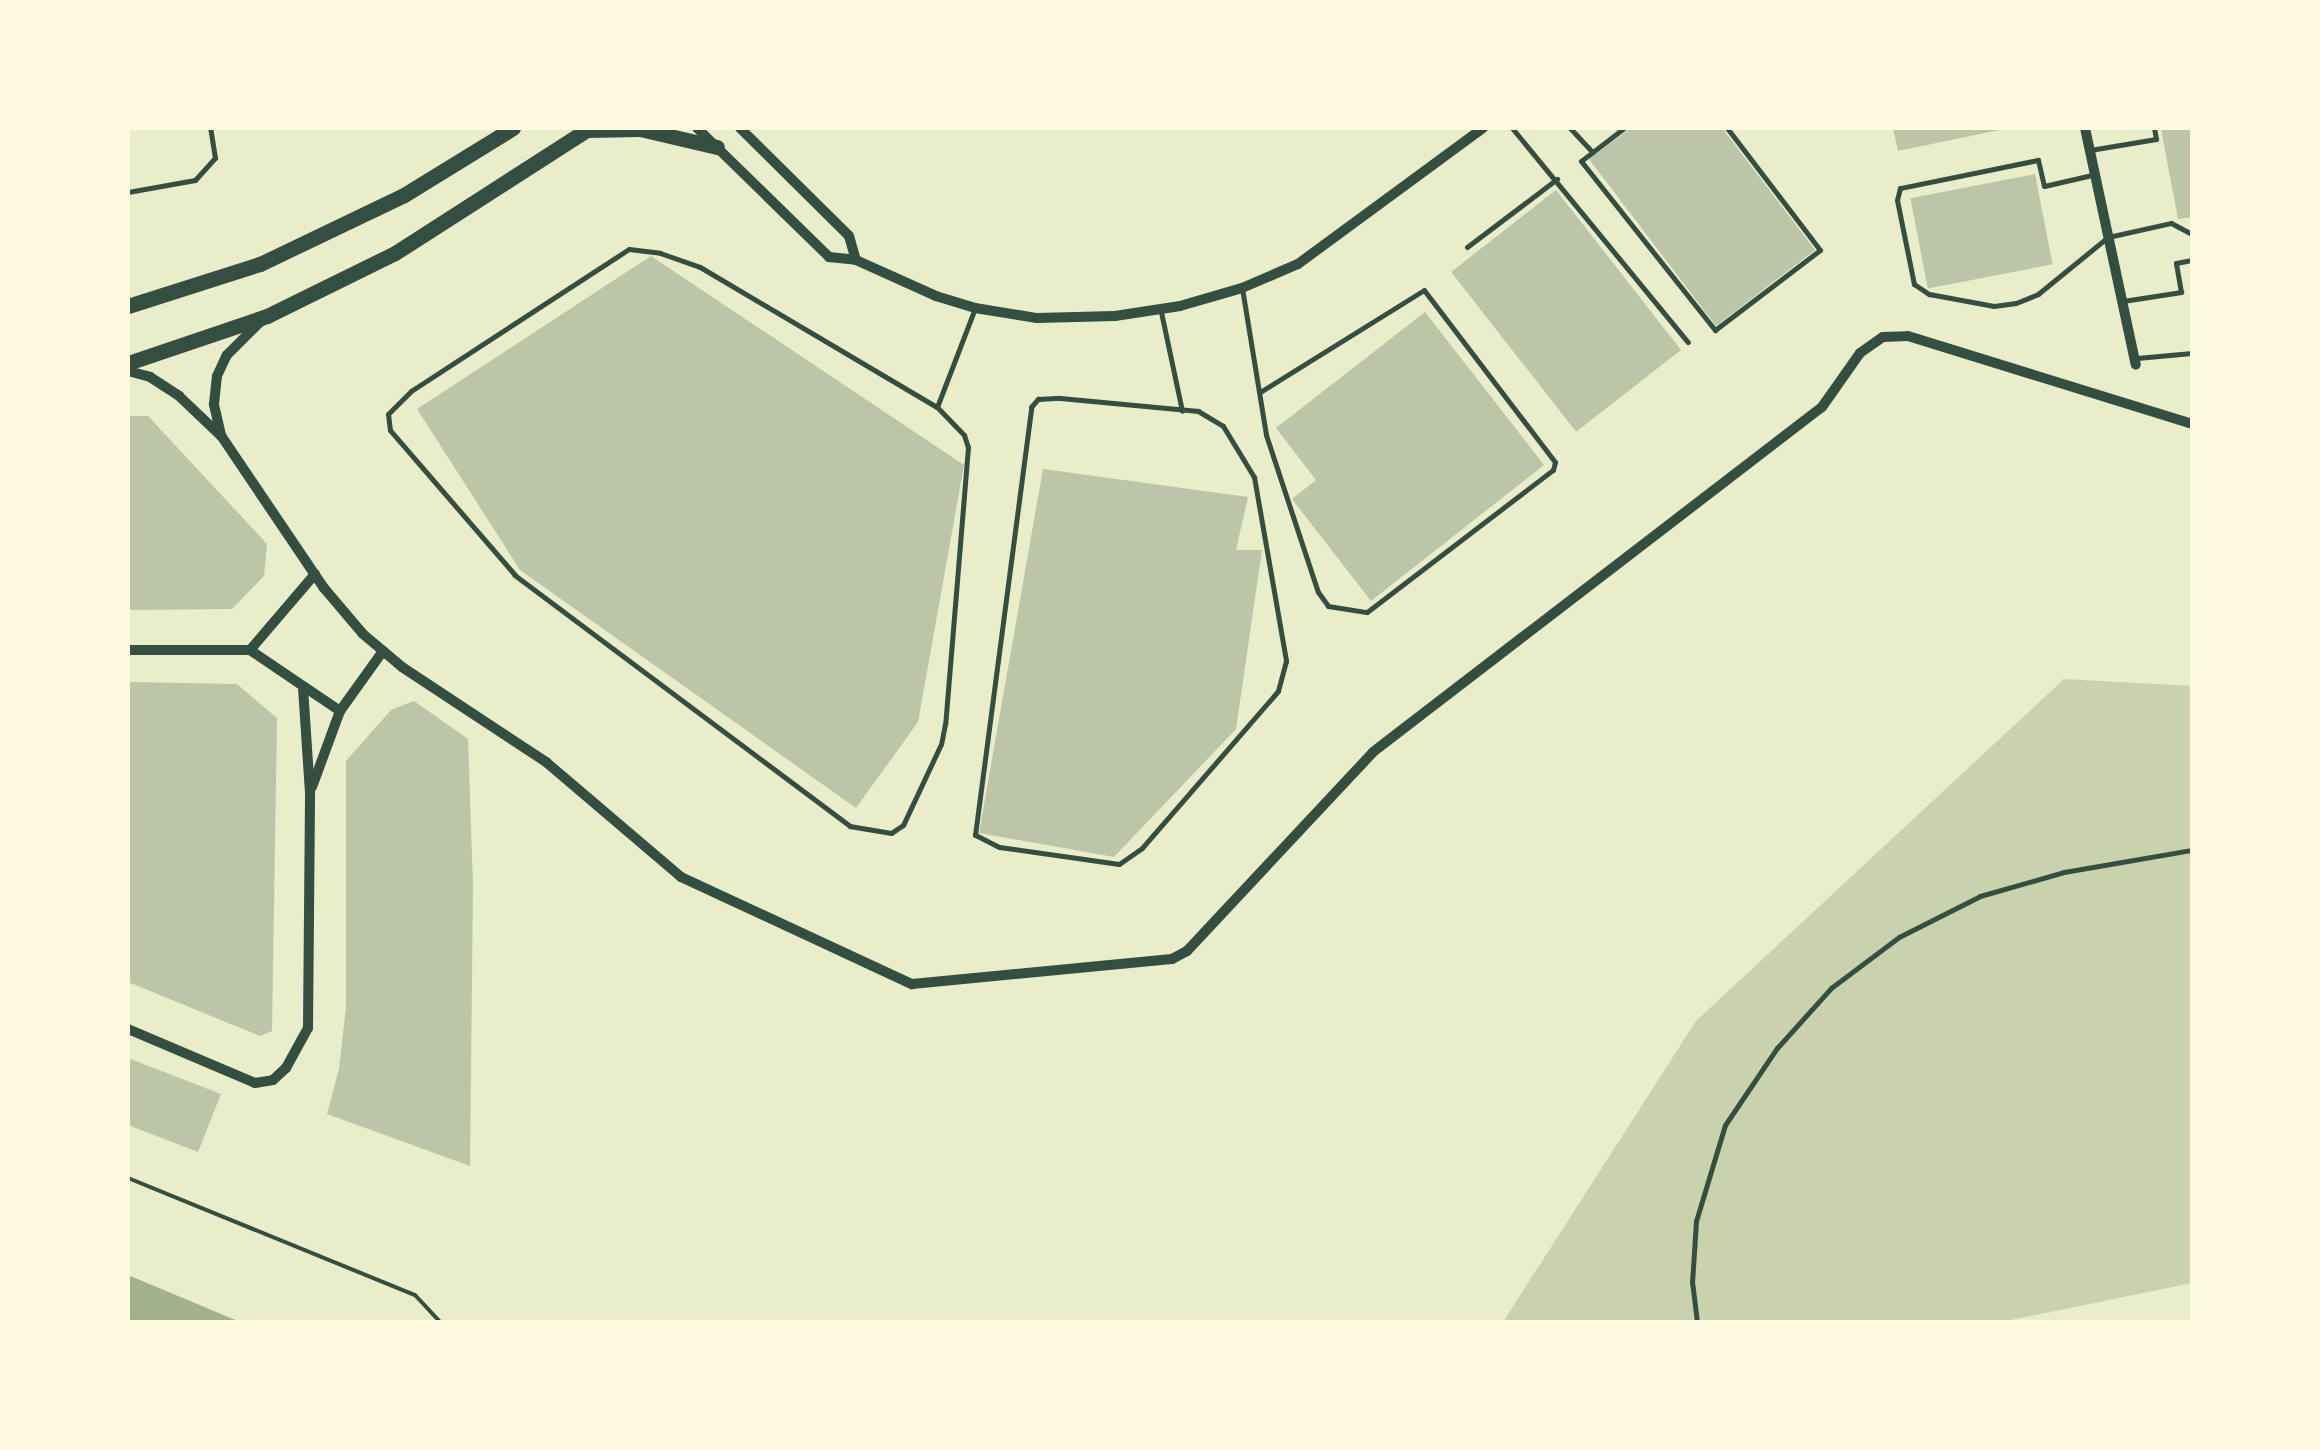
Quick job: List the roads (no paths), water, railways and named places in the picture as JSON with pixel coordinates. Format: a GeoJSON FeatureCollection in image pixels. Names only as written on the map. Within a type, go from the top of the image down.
{"type":"FeatureCollection","features":[{"type":"Feature","properties":{"kind":"main road"},"geometry":{"type":"LineString","coordinates":[[128,306],[260,264],[404,195],[513,128]]}},
{"type":"Feature","properties":{"kind":"main road"},"geometry":{"type":"LineString","coordinates":[[128,364],[267,316],[394,253],[588,129],[640,129],[717,147]]}},
{"type":"Feature","properties":{"kind":"street"},"geometry":{"type":"LineString","coordinates":[[698,128],[829,258],[856,260],[936,296],[975,308],[1036,318],[1115,316],[1161,309],[1242,288],[1298,264],[1483,128]]}},
{"type":"Feature","properties":{"kind":"street"},"geometry":{"type":"LineString","coordinates":[[740,128],[849,236],[856,260]]}},
{"type":"Feature","properties":{"kind":"street"},"geometry":{"type":"LineString","coordinates":[[2085,128],[2135,362]]}},
{"type":"Feature","properties":{"kind":"street"},"geometry":{"type":"LineString","coordinates":[[222,437],[214,404],[218,376],[228,355],[267,316]]}},
{"type":"Feature","properties":{"kind":"street"},"geometry":{"type":"LineString","coordinates":[[128,371],[150,377],[178,396],[222,437],[316,574],[362,634],[384,652],[546,762],[681,877],[912,984],[1172,960],[1186,950],[1373,752],[1822,407],[1860,354],[1883,337],[1908,336],[2192,424]]}},
{"type":"Feature","properties":{"kind":"street"},"geometry":{"type":"LineString","coordinates":[[250,650],[316,574]]}},
{"type":"Feature","properties":{"kind":"street"},"geometry":{"type":"LineString","coordinates":[[128,650],[250,650],[340,710]]}},
{"type":"Feature","properties":{"kind":"street"},"geometry":{"type":"LineString","coordinates":[[310,793],[340,710],[384,652]]}},
{"type":"Feature","properties":{"kind":"street"},"geometry":{"type":"LineString","coordinates":[[128,1029],[255,1083],[273,1080],[286,1068],[308,1028],[310,793],[303,688]]}},
{"type":"Feature","properties":{"kind":"lane"},"geometry":{"type":"LineString","coordinates":[[128,192],[195,180],[215,158],[210,128]]}},
{"type":"Feature","properties":{"kind":"lane"},"geometry":{"type":"LineString","coordinates":[[1512,128],[1688,342]]}},
{"type":"Feature","properties":{"kind":"lane"},"geometry":{"type":"LineString","coordinates":[[1570,128],[1592,152]]}},
{"type":"Feature","properties":{"kind":"lane"},"geometry":{"type":"LineString","coordinates":[[1624,128],[1581,161],[1714,330],[1820,250],[1727,128]]}},
{"type":"Feature","properties":{"kind":"lane"},"geometry":{"type":"LineString","coordinates":[[2090,150],[2156,139],[2154,128]]}},
{"type":"Feature","properties":{"kind":"lane"},"geometry":{"type":"LineString","coordinates":[[2095,175],[2044,186],[2038,160],[1900,188],[1897,200],[1914,284],[1928,294],[1994,306],[2016,303],[2038,294],[2108,236],[2171,223],[2192,234]]}},
{"type":"Feature","properties":{"kind":"lane"},"geometry":{"type":"LineString","coordinates":[[1468,247],[1556,180]]}},
{"type":"Feature","properties":{"kind":"lane"},"geometry":{"type":"LineString","coordinates":[[628,249],[660,253],[700,267],[937,407],[964,435],[968,447],[945,724],[941,744],[903,825],[891,833],[850,826],[515,575],[390,430],[388,414],[411,390],[628,249]]}},
{"type":"Feature","properties":{"kind":"lane"},"geometry":{"type":"LineString","coordinates":[[2122,302],[2182,292],[2176,263],[2192,260]]}},
{"type":"Feature","properties":{"kind":"lane"},"geometry":{"type":"LineString","coordinates":[[1242,288],[1266,435],[1318,592],[1328,606],[1367,612],[1553,470],[1555,462],[1424,290],[1262,392]]}},
{"type":"Feature","properties":{"kind":"lane"},"geometry":{"type":"LineString","coordinates":[[937,407],[975,308]]}},
{"type":"Feature","properties":{"kind":"lane"},"geometry":{"type":"LineString","coordinates":[[1161,309],[1182,411]]}},
{"type":"Feature","properties":{"kind":"lane"},"geometry":{"type":"LineString","coordinates":[[2135,362],[2192,353]]}},
{"type":"Feature","properties":{"kind":"lane"},"geometry":{"type":"LineString","coordinates":[[1038,398],[1060,398],[1182,411],[1208,414],[1223,426],[1254,476],[1286,661],[1278,690],[1142,848],[1118,864],[985,842],[974,835],[1032,403],[1038,398]]}},
{"type":"Feature","properties":{"kind":"lane"},"geometry":{"type":"LineString","coordinates":[[1697,1322],[1692,1283],[1696,1221],[1725,1125],[1777,1048],[1831,988],[1899,938],[1980,896],[2064,872],[2192,850]]}}]}
